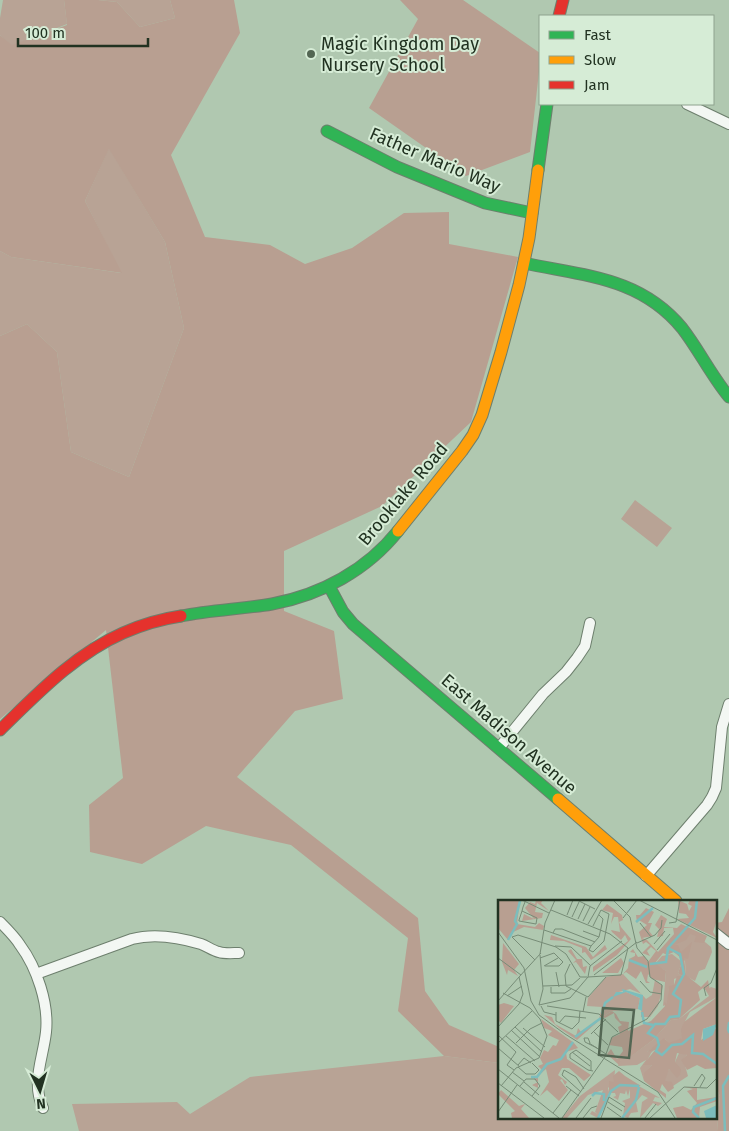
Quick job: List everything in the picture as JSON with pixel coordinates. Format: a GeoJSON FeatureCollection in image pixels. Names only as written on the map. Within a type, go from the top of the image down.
{"type":"FeatureCollection","features":[{"type":"Feature","properties":{"kind":"street"},"geometry":{"type":"LineString","coordinates":[[559,15],[563,0]]}},
{"type":"Feature","properties":{"kind":"street","name":"Brooklake Road"},"geometry":{"type":"LineString","coordinates":[[0,730],[72,664],[92,649],[113,637],[141,626],[173,617],[283,602],[301,597],[329,586],[358,570],[387,545],[462,450],[482,415],[502,349],[524,263],[547,105]]}},
{"type":"Feature","properties":{"kind":"street"},"geometry":{"type":"LineString","coordinates":[[689,105],[729,124]]}},
{"type":"Feature","properties":{"kind":"street","name":"Father Mario Way"},"geometry":{"type":"LineString","coordinates":[[327,131],[397,167],[486,203],[532,213]]}},
{"type":"Feature","properties":{"kind":"street"},"geometry":{"type":"LineString","coordinates":[[524,263],[611,281],[628,286],[644,294],[657,303],[682,328],[713,377],[729,397]]}},
{"type":"Feature","properties":{"kind":"street","name":"East Madison Avenue"},"geometry":{"type":"LineString","coordinates":[[329,586],[343,612],[353,624],[675,900]]}},
{"type":"Feature","properties":{"kind":"street"},"geometry":{"type":"LineString","coordinates":[[499,748],[543,694],[566,672],[577,658],[585,646],[590,623]]}},
{"type":"Feature","properties":{"kind":"street"},"geometry":{"type":"LineString","coordinates":[[646,876],[712,797],[716,788],[722,727],[729,704]]}},
{"type":"Feature","properties":{"kind":"street"},"geometry":{"type":"LineString","coordinates":[[0,922],[20,944],[29,959],[36,974],[44,1003],[46,1032],[37,1084],[39,1099],[43,1108]]}},
{"type":"Feature","properties":{"kind":"street"},"geometry":{"type":"LineString","coordinates":[[716,934],[729,944]]}},
{"type":"Feature","properties":{"kind":"street"},"geometry":{"type":"LineString","coordinates":[[36,974],[141,937],[167,936],[203,945],[220,952],[239,953]]}},
{"type":"Feature","properties":{"kind":"shaded area"},"geometry":{"type":"Polygon","coordinates":[[[3,0],[64,0],[67,24],[12,46],[0,35],[3,0]]]}},
{"type":"Feature","properties":{"kind":"shaded area"},"geometry":{"type":"Polygon","coordinates":[[[64,0],[117,2],[140,27],[175,18],[170,0],[234,0],[240,33],[171,155],[205,237],[270,245],[305,264],[352,248],[404,213],[449,212],[449,244],[518,257],[471,422],[382,506],[284,551],[284,611],[334,631],[343,699],[295,711],[237,777],[418,918],[425,991],[449,1025],[498,1047],[498,1063],[444,1056],[398,1011],[408,938],[291,845],[206,826],[142,864],[90,852],[89,805],[123,778],[106,630],[0,719],[0,336],[27,324],[57,352],[71,452],[129,477],[184,328],[165,242],[109,149],[85,201],[122,273],[11,257],[0,251],[0,35],[12,45],[67,25],[64,0]]]}},
{"type":"Feature","properties":{"kind":"shaded area"},"geometry":{"type":"Polygon","coordinates":[[[98,0],[170,0],[175,18],[140,27],[117,2],[98,0]]]}},
{"type":"Feature","properties":{"kind":"shaded area"},"geometry":{"type":"Polygon","coordinates":[[[400,0],[463,0],[539,52],[539,72],[530,152],[466,176],[369,108],[418,19],[400,0]]]}},
{"type":"Feature","properties":{"kind":"shaded area"},"geometry":{"type":"Polygon","coordinates":[[[109,148],[165,242],[184,328],[129,477],[71,452],[57,352],[27,324],[0,336],[0,251],[11,257],[121,273],[85,201],[109,148]]]}},
{"type":"Feature","properties":{"kind":"shaded area"},"geometry":{"type":"Polygon","coordinates":[[[635,500],[672,528],[657,547],[621,519],[635,500]]]}},
{"type":"Feature","properties":{"kind":"shaded area"},"geometry":{"type":"Polygon","coordinates":[[[729,908],[729,1131],[717,1131],[720,1096],[716,1088],[716,969],[718,956],[716,955],[716,923],[722,922],[729,908]]]}},
{"type":"Feature","properties":{"kind":"shaded area"},"geometry":{"type":"Polygon","coordinates":[[[444,1056],[498,1063],[498,1118],[716,1118],[716,1088],[720,1096],[717,1131],[79,1131],[72,1104],[177,1102],[190,1114],[250,1077],[444,1056]]]}},
{"type":"Feature","properties":{"kind":"waterway"},"geometry":{"type":"LineString","coordinates":[[729,1023],[729,1032]]}},
{"type":"Feature","properties":{"kind":"waterway"},"geometry":{"type":"LineString","coordinates":[[725,1131],[723,1086],[729,1076]]}},
{"type":"Feature","properties":{"kind":"traffic: fast"},"geometry":{"type":"LineString","coordinates":[[538,170],[547,105]]}},
{"type":"Feature","properties":{"kind":"traffic: fast"},"geometry":{"type":"LineString","coordinates":[[327,131],[397,167],[485,203],[532,213]]}},
{"type":"Feature","properties":{"kind":"traffic: fast"},"geometry":{"type":"LineString","coordinates":[[524,263],[610,281],[648,298],[666,311],[682,328],[729,397]]}},
{"type":"Feature","properties":{"kind":"traffic: fast"},"geometry":{"type":"LineString","coordinates":[[181,616],[272,604],[308,594],[342,579],[357,569],[372,558],[398,531]]}},
{"type":"Feature","properties":{"kind":"traffic: fast"},"geometry":{"type":"LineString","coordinates":[[329,586],[343,612],[353,624],[558,799]]}},
{"type":"Feature","properties":{"kind":"traffic: slow"},"geometry":{"type":"LineString","coordinates":[[398,531],[462,451],[473,435],[482,415],[519,285],[529,238],[538,170]]}},
{"type":"Feature","properties":{"kind":"traffic: slow"},"geometry":{"type":"LineString","coordinates":[[558,799],[675,900]]}},
{"type":"Feature","properties":{"kind":"traffic: jam"},"geometry":{"type":"LineString","coordinates":[[559,15],[563,0]]}},
{"type":"Feature","properties":{"kind":"traffic: jam"},"geometry":{"type":"LineString","coordinates":[[0,730],[57,676],[89,652],[130,630],[181,616]]}},
{"type":"Feature","properties":{"kind":"place","name":"Magic Kingdom Day Nursery School"},"geometry":{"type":"Point","coordinates":[311,54]}}]}
